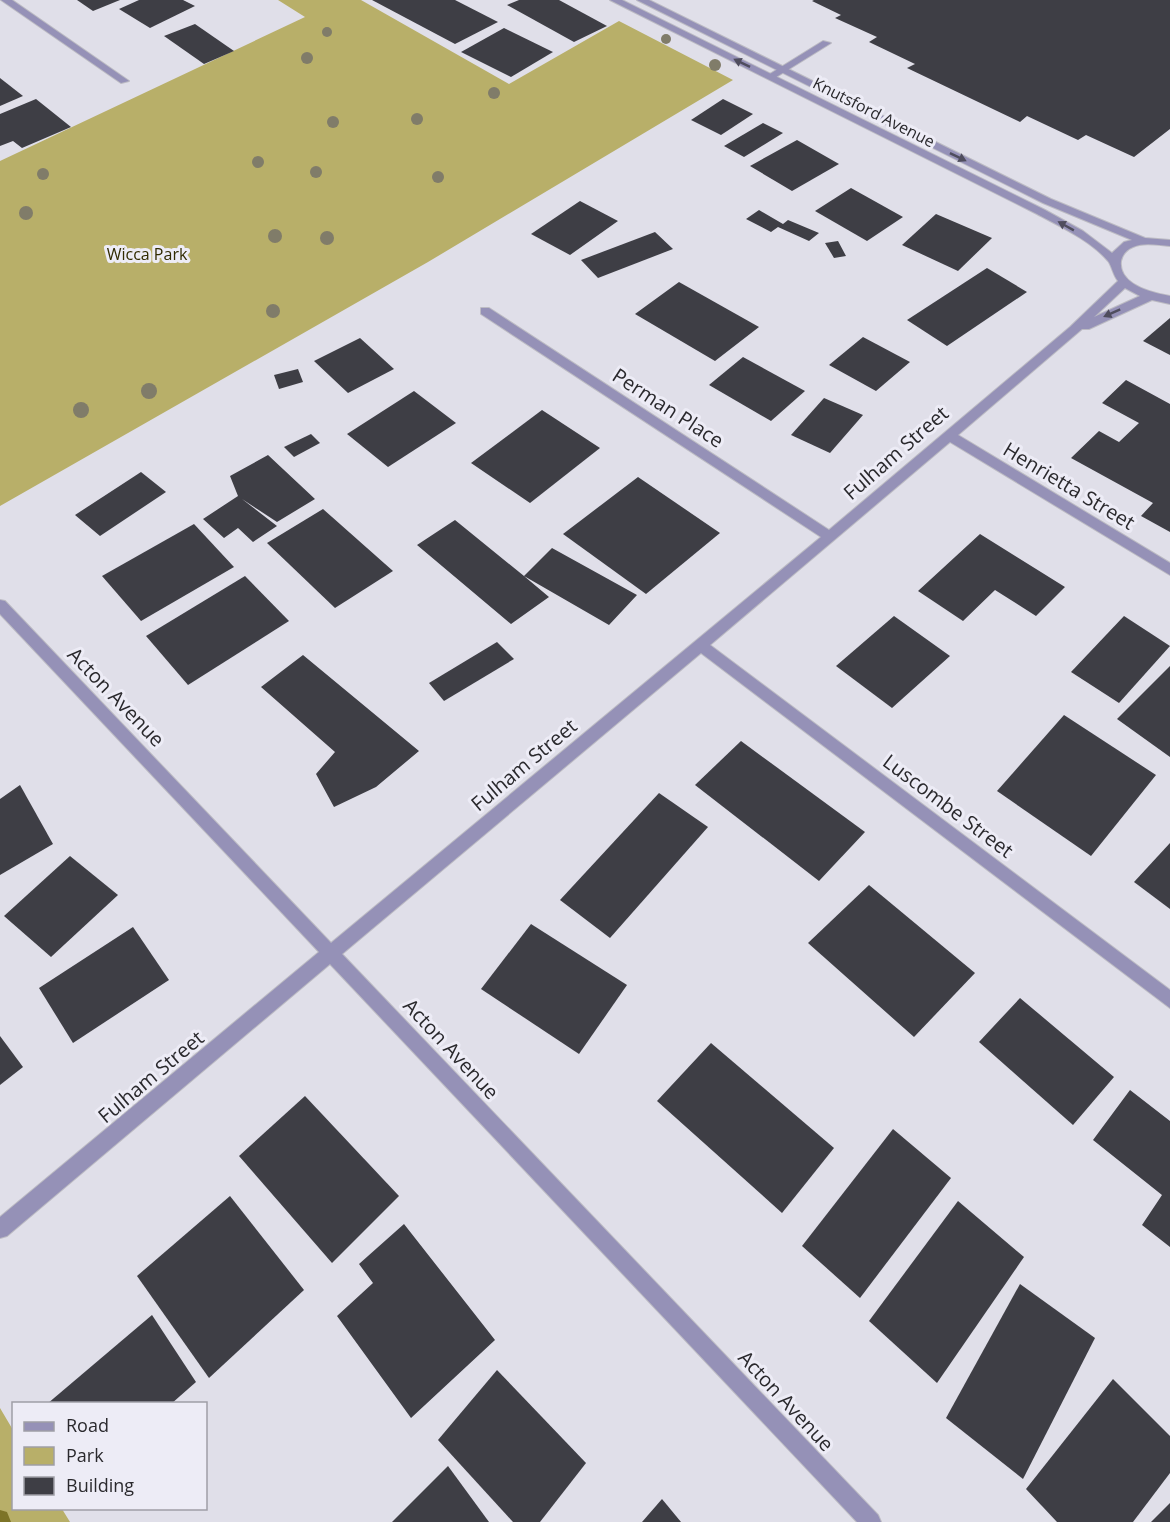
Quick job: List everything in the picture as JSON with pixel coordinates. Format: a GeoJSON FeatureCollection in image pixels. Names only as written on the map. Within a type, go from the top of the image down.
{"type":"FeatureCollection","features":[{"type":"Feature","properties":{"kind":"street"},"geometry":{"type":"LineString","coordinates":[[6,0],[124,81]]}},
{"type":"Feature","properties":{"kind":"street","name":"Knutsford Avenue"},"geometry":{"type":"LineString","coordinates":[[615,0],[1041,212],[1079,233],[1114,260]]}},
{"type":"Feature","properties":{"kind":"street","name":"Knutsford Avenue"},"geometry":{"type":"LineString","coordinates":[[642,0],[1047,201],[1141,240]]}},
{"type":"Feature","properties":{"kind":"street"},"geometry":{"type":"LineString","coordinates":[[771,77],[826,43]]}},
{"type":"Feature","properties":{"kind":"street"},"geometry":{"type":"LineString","coordinates":[[1170,242],[1141,240],[1126,245],[1118,252],[1114,260],[1118,275],[1124,282],[1151,296],[1170,300]]}},
{"type":"Feature","properties":{"kind":"street","name":"Fulham Street"},"geometry":{"type":"LineString","coordinates":[[0,1230],[830,537],[1074,330],[1124,282]]}},
{"type":"Feature","properties":{"kind":"street","name":"Fulham Street"},"geometry":{"type":"LineString","coordinates":[[1074,330],[1151,296]]}},
{"type":"Feature","properties":{"kind":"street","name":"Perman Place"},"geometry":{"type":"LineString","coordinates":[[485,311],[830,537]]}},
{"type":"Feature","properties":{"kind":"street","name":"Henrietta Street"},"geometry":{"type":"LineString","coordinates":[[948,435],[1170,570]]}},
{"type":"Feature","properties":{"kind":"street","name":"Acton Avenue"},"geometry":{"type":"LineString","coordinates":[[0,605],[871,1522]]}},
{"type":"Feature","properties":{"kind":"street","name":"Luscombe Street"},"geometry":{"type":"LineString","coordinates":[[700,645],[1170,1000]]}},
{"type":"Feature","properties":{"kind":"green space","name":"Wicca Park"},"geometry":{"type":"Polygon","coordinates":[[[278,0],[361,0],[509,84],[619,21],[733,80],[428,262],[0,506],[0,161],[305,17],[278,0]]]}},
{"type":"Feature","properties":{"kind":"green space"},"geometry":{"type":"Polygon","coordinates":[[[0,1408],[12,1428],[12,1510],[63,1510],[70,1522],[0,1522],[0,1408]]]}},
{"type":"Feature","properties":{"kind":"building"},"geometry":{"type":"Polygon","coordinates":[[[77,0],[120,0],[93,11],[77,0]]]}},
{"type":"Feature","properties":{"kind":"building"},"geometry":{"type":"Polygon","coordinates":[[[139,0],[183,0],[195,6],[150,28],[119,9],[139,0]]]}},
{"type":"Feature","properties":{"kind":"building"},"geometry":{"type":"Polygon","coordinates":[[[372,0],[455,0],[498,22],[455,44],[372,0]]]}},
{"type":"Feature","properties":{"kind":"building"},"geometry":{"type":"Polygon","coordinates":[[[519,0],[559,0],[607,26],[574,42],[507,5],[519,0]]]}},
{"type":"Feature","properties":{"kind":"building"},"geometry":{"type":"Polygon","coordinates":[[[1170,0],[1170,129],[1134,157],[1086,135],[1078,140],[1027,116],[1020,122],[907,68],[915,64],[869,42],[877,37],[835,18],[841,15],[812,1],[1170,0]]]}},
{"type":"Feature","properties":{"kind":"building"},"geometry":{"type":"Polygon","coordinates":[[[195,24],[234,51],[204,64],[164,36],[195,24]]]}},
{"type":"Feature","properties":{"kind":"building"},"geometry":{"type":"Polygon","coordinates":[[[504,28],[553,52],[511,77],[461,52],[504,28]]]}},
{"type":"Feature","properties":{"kind":"building"},"geometry":{"type":"Polygon","coordinates":[[[0,78],[23,96],[0,106],[0,78]]]}},
{"type":"Feature","properties":{"kind":"building"},"geometry":{"type":"Polygon","coordinates":[[[36,99],[71,127],[22,148],[13,141],[0,146],[0,114],[36,99]]]}},
{"type":"Feature","properties":{"kind":"building"},"geometry":{"type":"Polygon","coordinates":[[[723,99],[753,114],[721,135],[691,120],[723,99]]]}},
{"type":"Feature","properties":{"kind":"building"},"geometry":{"type":"Polygon","coordinates":[[[763,123],[783,133],[744,157],[724,146],[763,123]]]}},
{"type":"Feature","properties":{"kind":"building"},"geometry":{"type":"Polygon","coordinates":[[[797,140],[839,164],[792,191],[750,166],[797,140]]]}},
{"type":"Feature","properties":{"kind":"building"},"geometry":{"type":"Polygon","coordinates":[[[851,188],[903,217],[867,241],[815,211],[851,188]]]}},
{"type":"Feature","properties":{"kind":"building"},"geometry":{"type":"Polygon","coordinates":[[[580,201],[618,221],[570,255],[531,234],[580,201]]]}},
{"type":"Feature","properties":{"kind":"building"},"geometry":{"type":"Polygon","coordinates":[[[759,210],[783,224],[788,220],[819,233],[809,241],[778,227],[771,232],[746,219],[759,210]]]}},
{"type":"Feature","properties":{"kind":"building"},"geometry":{"type":"Polygon","coordinates":[[[936,214],[992,238],[958,271],[902,245],[936,214]]]}},
{"type":"Feature","properties":{"kind":"building"},"geometry":{"type":"Polygon","coordinates":[[[655,232],[673,249],[598,278],[581,260],[655,232]]]}},
{"type":"Feature","properties":{"kind":"building"},"geometry":{"type":"Polygon","coordinates":[[[838,241],[846,256],[834,258],[825,243],[838,241]]]}},
{"type":"Feature","properties":{"kind":"building"},"geometry":{"type":"Polygon","coordinates":[[[987,268],[1027,292],[947,346],[907,320],[987,268]]]}},
{"type":"Feature","properties":{"kind":"building"},"geometry":{"type":"Polygon","coordinates":[[[679,282],[759,327],[715,361],[635,314],[679,282]]]}},
{"type":"Feature","properties":{"kind":"building"},"geometry":{"type":"Polygon","coordinates":[[[1170,318],[1170,355],[1143,341],[1170,318]]]}},
{"type":"Feature","properties":{"kind":"building"},"geometry":{"type":"Polygon","coordinates":[[[863,337],[910,362],[876,391],[829,365],[863,337]]]}},
{"type":"Feature","properties":{"kind":"building"},"geometry":{"type":"Polygon","coordinates":[[[360,338],[394,369],[348,393],[314,361],[360,338]]]}},
{"type":"Feature","properties":{"kind":"building"},"geometry":{"type":"Polygon","coordinates":[[[743,357],[805,391],[771,421],[709,385],[743,357]]]}},
{"type":"Feature","properties":{"kind":"building"},"geometry":{"type":"Polygon","coordinates":[[[298,369],[303,382],[279,389],[274,375],[298,369]]]}},
{"type":"Feature","properties":{"kind":"building"},"geometry":{"type":"Polygon","coordinates":[[[1126,380],[1170,404],[1170,532],[1141,516],[1153,503],[1071,458],[1099,431],[1119,442],[1139,423],[1102,403],[1126,380]]]}},
{"type":"Feature","properties":{"kind":"building"},"geometry":{"type":"Polygon","coordinates":[[[414,391],[456,423],[388,467],[347,434],[414,391]]]}},
{"type":"Feature","properties":{"kind":"building"},"geometry":{"type":"Polygon","coordinates":[[[824,398],[863,415],[830,453],[791,435],[824,398]]]}},
{"type":"Feature","properties":{"kind":"building"},"geometry":{"type":"Polygon","coordinates":[[[542,410],[600,448],[530,503],[471,463],[542,410]]]}},
{"type":"Feature","properties":{"kind":"building"},"geometry":{"type":"Polygon","coordinates":[[[311,434],[320,443],[294,457],[284,447],[311,434]]]}},
{"type":"Feature","properties":{"kind":"building"},"geometry":{"type":"Polygon","coordinates":[[[268,455],[315,499],[277,522],[242,499],[277,526],[253,542],[238,528],[224,538],[203,519],[238,496],[230,476],[268,455]]]}},
{"type":"Feature","properties":{"kind":"building"},"geometry":{"type":"Polygon","coordinates":[[[141,472],[166,492],[100,536],[75,515],[141,472]]]}},
{"type":"Feature","properties":{"kind":"building"},"geometry":{"type":"Polygon","coordinates":[[[638,477],[720,533],[646,594],[563,534],[638,477]]]}},
{"type":"Feature","properties":{"kind":"building"},"geometry":{"type":"Polygon","coordinates":[[[323,509],[393,571],[335,608],[267,543],[323,509]]]}},
{"type":"Feature","properties":{"kind":"building"},"geometry":{"type":"Polygon","coordinates":[[[455,520],[549,597],[511,624],[417,545],[455,520]]]}},
{"type":"Feature","properties":{"kind":"building"},"geometry":{"type":"Polygon","coordinates":[[[194,524],[234,567],[141,621],[102,576],[194,524]]]}},
{"type":"Feature","properties":{"kind":"building"},"geometry":{"type":"Polygon","coordinates":[[[980,534],[1065,587],[1036,616],[995,590],[963,621],[918,591],[980,534]]]}},
{"type":"Feature","properties":{"kind":"building"},"geometry":{"type":"Polygon","coordinates":[[[552,548],[637,595],[609,625],[524,576],[552,548]]]}},
{"type":"Feature","properties":{"kind":"building"},"geometry":{"type":"Polygon","coordinates":[[[245,576],[289,621],[188,685],[146,636],[245,576]]]}},
{"type":"Feature","properties":{"kind":"building"},"geometry":{"type":"Polygon","coordinates":[[[894,616],[950,656],[892,708],[836,666],[894,616]]]}},
{"type":"Feature","properties":{"kind":"building"},"geometry":{"type":"Polygon","coordinates":[[[1124,616],[1170,646],[1119,703],[1071,672],[1124,616]]]}},
{"type":"Feature","properties":{"kind":"building"},"geometry":{"type":"Polygon","coordinates":[[[497,642],[514,659],[444,701],[429,683],[497,642]]]}},
{"type":"Feature","properties":{"kind":"building"},"geometry":{"type":"Polygon","coordinates":[[[303,655],[419,751],[376,787],[334,807],[316,774],[335,752],[261,687],[303,655]]]}},
{"type":"Feature","properties":{"kind":"building"},"geometry":{"type":"Polygon","coordinates":[[[1170,666],[1170,757],[1117,719],[1170,666]]]}},
{"type":"Feature","properties":{"kind":"building"},"geometry":{"type":"Polygon","coordinates":[[[1064,715],[1156,775],[1091,856],[997,791],[1064,715]]]}},
{"type":"Feature","properties":{"kind":"building"},"geometry":{"type":"Polygon","coordinates":[[[741,741],[865,832],[819,881],[695,785],[741,741]]]}},
{"type":"Feature","properties":{"kind":"building"},"geometry":{"type":"Polygon","coordinates":[[[20,785],[53,844],[0,875],[0,799],[20,785]]]}},
{"type":"Feature","properties":{"kind":"building"},"geometry":{"type":"Polygon","coordinates":[[[659,793],[708,827],[610,938],[560,900],[659,793]]]}},
{"type":"Feature","properties":{"kind":"building"},"geometry":{"type":"Polygon","coordinates":[[[1170,843],[1170,909],[1134,882],[1170,843]]]}},
{"type":"Feature","properties":{"kind":"building"},"geometry":{"type":"Polygon","coordinates":[[[70,856],[118,895],[51,957],[4,916],[70,856]]]}},
{"type":"Feature","properties":{"kind":"building"},"geometry":{"type":"Polygon","coordinates":[[[869,885],[975,973],[914,1037],[808,943],[869,885]]]}},
{"type":"Feature","properties":{"kind":"building"},"geometry":{"type":"Polygon","coordinates":[[[531,924],[627,985],[579,1054],[481,989],[531,924]]]}},
{"type":"Feature","properties":{"kind":"building"},"geometry":{"type":"Polygon","coordinates":[[[133,927],[169,980],[73,1043],[39,988],[133,927]]]}},
{"type":"Feature","properties":{"kind":"building"},"geometry":{"type":"Polygon","coordinates":[[[1020,998],[1114,1077],[1073,1125],[979,1042],[1020,998]]]}},
{"type":"Feature","properties":{"kind":"building"},"geometry":{"type":"Polygon","coordinates":[[[0,1036],[23,1067],[0,1085],[0,1036]]]}},
{"type":"Feature","properties":{"kind":"building"},"geometry":{"type":"Polygon","coordinates":[[[711,1043],[834,1148],[782,1213],[657,1101],[711,1043]]]}},
{"type":"Feature","properties":{"kind":"building"},"geometry":{"type":"Polygon","coordinates":[[[1130,1090],[1170,1121],[1170,1247],[1142,1225],[1162,1195],[1093,1140],[1130,1090]]]}},
{"type":"Feature","properties":{"kind":"building"},"geometry":{"type":"Polygon","coordinates":[[[305,1096],[399,1196],[332,1263],[239,1156],[305,1096]]]}},
{"type":"Feature","properties":{"kind":"building"},"geometry":{"type":"Polygon","coordinates":[[[893,1129],[951,1178],[860,1298],[802,1246],[893,1129]]]}},
{"type":"Feature","properties":{"kind":"building"},"geometry":{"type":"Polygon","coordinates":[[[230,1196],[304,1290],[209,1378],[137,1276],[230,1196]]]}},
{"type":"Feature","properties":{"kind":"building"},"geometry":{"type":"Polygon","coordinates":[[[958,1201],[1024,1257],[937,1383],[869,1321],[958,1201]]]}},
{"type":"Feature","properties":{"kind":"building"},"geometry":{"type":"Polygon","coordinates":[[[404,1224],[495,1340],[411,1418],[337,1316],[373,1283],[359,1264],[404,1224]]]}},
{"type":"Feature","properties":{"kind":"building"},"geometry":{"type":"Polygon","coordinates":[[[1020,1284],[1095,1338],[1023,1479],[946,1418],[1020,1284]]]}},
{"type":"Feature","properties":{"kind":"building"},"geometry":{"type":"Polygon","coordinates":[[[152,1315],[196,1382],[173,1402],[49,1402],[152,1315]]]}},
{"type":"Feature","properties":{"kind":"building"},"geometry":{"type":"Polygon","coordinates":[[[497,1370],[586,1463],[540,1522],[513,1522],[438,1440],[497,1370]]]}},
{"type":"Feature","properties":{"kind":"building"},"geometry":{"type":"Polygon","coordinates":[[[1113,1379],[1170,1436],[1170,1473],[1133,1522],[1057,1522],[1026,1489],[1113,1379]]]}},
{"type":"Feature","properties":{"kind":"building"},"geometry":{"type":"Polygon","coordinates":[[[448,1466],[489,1522],[392,1522],[448,1466]]]}},
{"type":"Feature","properties":{"kind":"building"},"geometry":{"type":"Polygon","coordinates":[[[662,1499],[681,1522],[642,1522],[662,1499]]]}},
{"type":"Feature","properties":{"kind":"building"},"geometry":{"type":"Polygon","coordinates":[[[1170,1503],[1170,1522],[1151,1522],[1170,1503]]]}}]}
